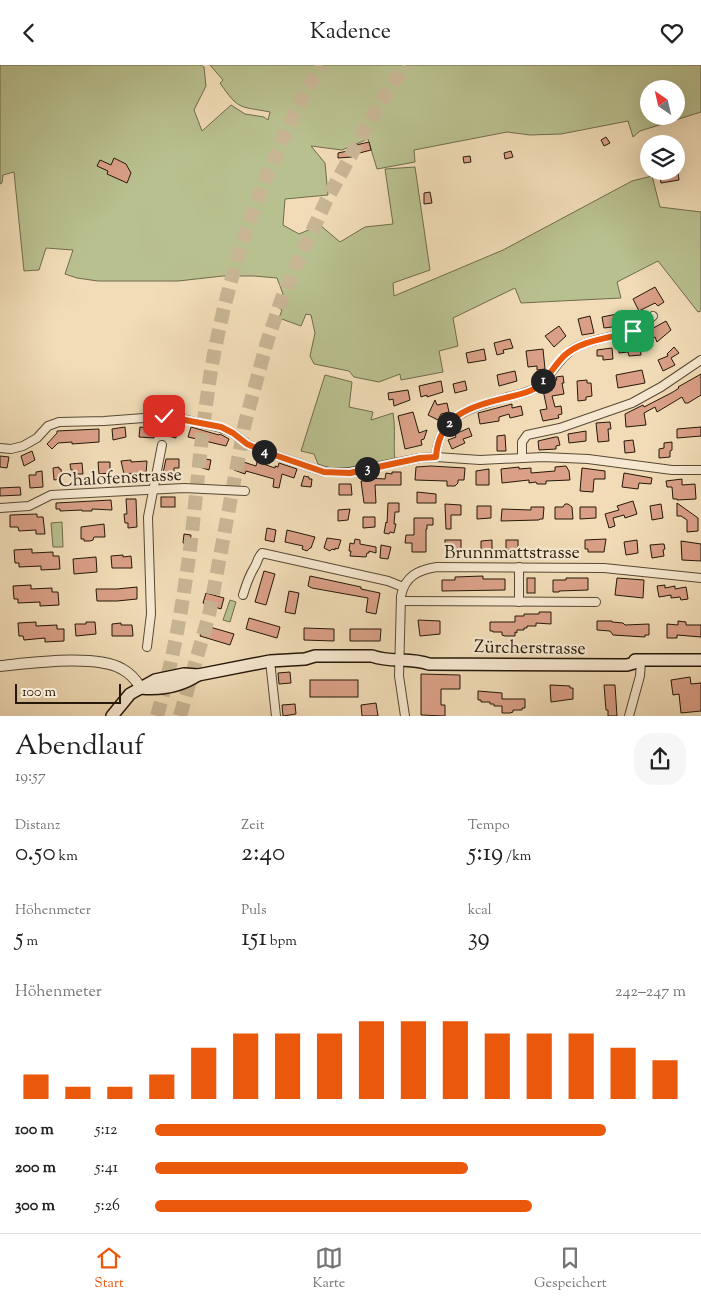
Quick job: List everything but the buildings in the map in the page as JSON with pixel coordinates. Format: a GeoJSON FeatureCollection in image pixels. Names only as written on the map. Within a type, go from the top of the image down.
{"type":"FeatureCollection","features":[{"type":"Feature","properties":{"kind":"main road","name":"Zürcherstrasse"},"geometry":{"type":"LineString","coordinates":[[112,715],[130,695],[155,680],[184,674],[198,675],[270,661],[305,659],[315,656],[372,656],[380,659],[419,660],[429,664],[627,665],[641,661],[701,660]]}},
{"type":"Feature","properties":{"kind":"street"},"geometry":{"type":"LineString","coordinates":[[436,457],[439,439],[449,424],[460,414],[477,405],[533,389],[544,380],[561,358],[573,349],[585,343],[633,331],[653,315]]}},
{"type":"Feature","properties":{"kind":"street"},"geometry":{"type":"LineString","coordinates":[[522,458],[522,442],[527,435],[560,427],[632,403],[662,387],[701,360]]}},
{"type":"Feature","properties":{"kind":"street"},"geometry":{"type":"LineString","coordinates":[[0,448],[11,449],[23,446],[37,438],[48,426],[58,423],[170,416],[221,427],[233,433],[247,444],[263,451],[324,472],[350,473],[436,457],[480,460],[522,458],[588,459],[672,470],[701,470]]}},
{"type":"Feature","properties":{"kind":"street"},"geometry":{"type":"LineString","coordinates":[[147,647],[151,615],[148,517],[162,445]]}},
{"type":"Feature","properties":{"kind":"street","name":"Chalofenstrasse"},"geometry":{"type":"LineString","coordinates":[[0,508],[29,506],[51,495],[205,488],[245,491]]}},
{"type":"Feature","properties":{"kind":"street"},"geometry":{"type":"LineString","coordinates":[[243,595],[251,571],[262,553],[381,580],[403,587],[400,660],[401,697],[405,715]]}},
{"type":"Feature","properties":{"kind":"street","name":"Brunnmattstrasse"},"geometry":{"type":"LineString","coordinates":[[403,587],[409,578],[416,573],[437,567],[604,568],[701,578]]}},
{"type":"Feature","properties":{"kind":"street"},"geometry":{"type":"LineString","coordinates":[[519,567],[519,601]]}},
{"type":"Feature","properties":{"kind":"street"},"geometry":{"type":"LineString","coordinates":[[401,601],[596,602]]}},
{"type":"Feature","properties":{"kind":"street"},"geometry":{"type":"LineString","coordinates":[[270,661],[276,715]]}},
{"type":"Feature","properties":{"kind":"street"},"geometry":{"type":"LineString","coordinates":[[629,715],[640,676],[641,661]]}},
{"type":"Feature","properties":{"kind":"street"},"geometry":{"type":"LineString","coordinates":[[0,666],[38,662],[101,662],[121,668],[134,678],[141,688]]}},
{"type":"Feature","properties":{"kind":"green space"},"geometry":{"type":"Polygon","coordinates":[[[0,65],[201,65],[204,67],[206,86],[194,110],[202,131],[231,105],[245,114],[264,117],[268,120],[270,112],[246,108],[236,103],[220,83],[223,80],[210,65],[701,65],[701,112],[685,117],[685,80],[640,80],[640,125],[659,125],[640,131],[633,137],[628,121],[561,134],[530,135],[507,132],[414,150],[415,162],[377,169],[368,139],[342,150],[311,146],[325,163],[328,195],[285,199],[283,225],[299,234],[320,225],[340,242],[365,227],[393,224],[385,169],[415,167],[430,270],[393,283],[394,296],[503,250],[632,181],[640,179],[653,180],[660,207],[701,212],[701,311],[698,312],[658,261],[617,282],[621,298],[521,303],[515,288],[453,318],[458,346],[439,351],[443,372],[401,380],[400,374],[379,382],[354,377],[349,371],[314,364],[310,356],[315,333],[311,315],[306,314],[301,326],[279,318],[282,310],[279,308],[283,294],[277,278],[223,276],[178,281],[98,281],[65,274],[73,250],[46,248],[39,270],[24,271],[14,172],[3,175],[2,183],[0,184],[0,65]]]}},
{"type":"Feature","properties":{"kind":"green space"},"geometry":{"type":"Polygon","coordinates":[[[325,375],[352,382],[349,407],[373,412],[371,420],[393,413],[395,461],[356,469],[338,469],[318,464],[314,454],[301,451],[325,375]]]}},
{"type":"Feature","properties":{"kind":"green space"},"geometry":{"type":"Polygon","coordinates":[[[62,522],[63,547],[53,547],[51,523],[62,522]]]}},
{"type":"Feature","properties":{"kind":"green space"},"geometry":{"type":"Polygon","coordinates":[[[230,600],[236,602],[230,622],[223,620],[230,600]]]}},
{"type":"Feature","properties":{"kind":"tunnel"},"geometry":{"type":"LineString","coordinates":[[157,716],[173,654],[181,612],[206,402],[225,304],[239,255],[264,182],[296,111],[322,65]]}},
{"type":"Feature","properties":{"kind":"tunnel"},"geometry":{"type":"LineString","coordinates":[[180,716],[209,615],[245,423],[267,342],[284,292],[326,201],[373,115],[405,65]]}},
{"type":"Feature","properties":{"kind":"route"},"geometry":{"type":"LineString","coordinates":[[164,416],[221,427],[233,433],[247,444],[263,451],[324,472],[350,473],[420,458],[436,457],[439,439],[449,424],[460,414],[477,405],[528,392],[544,380],[561,358],[578,346],[633,331]]}}]}
